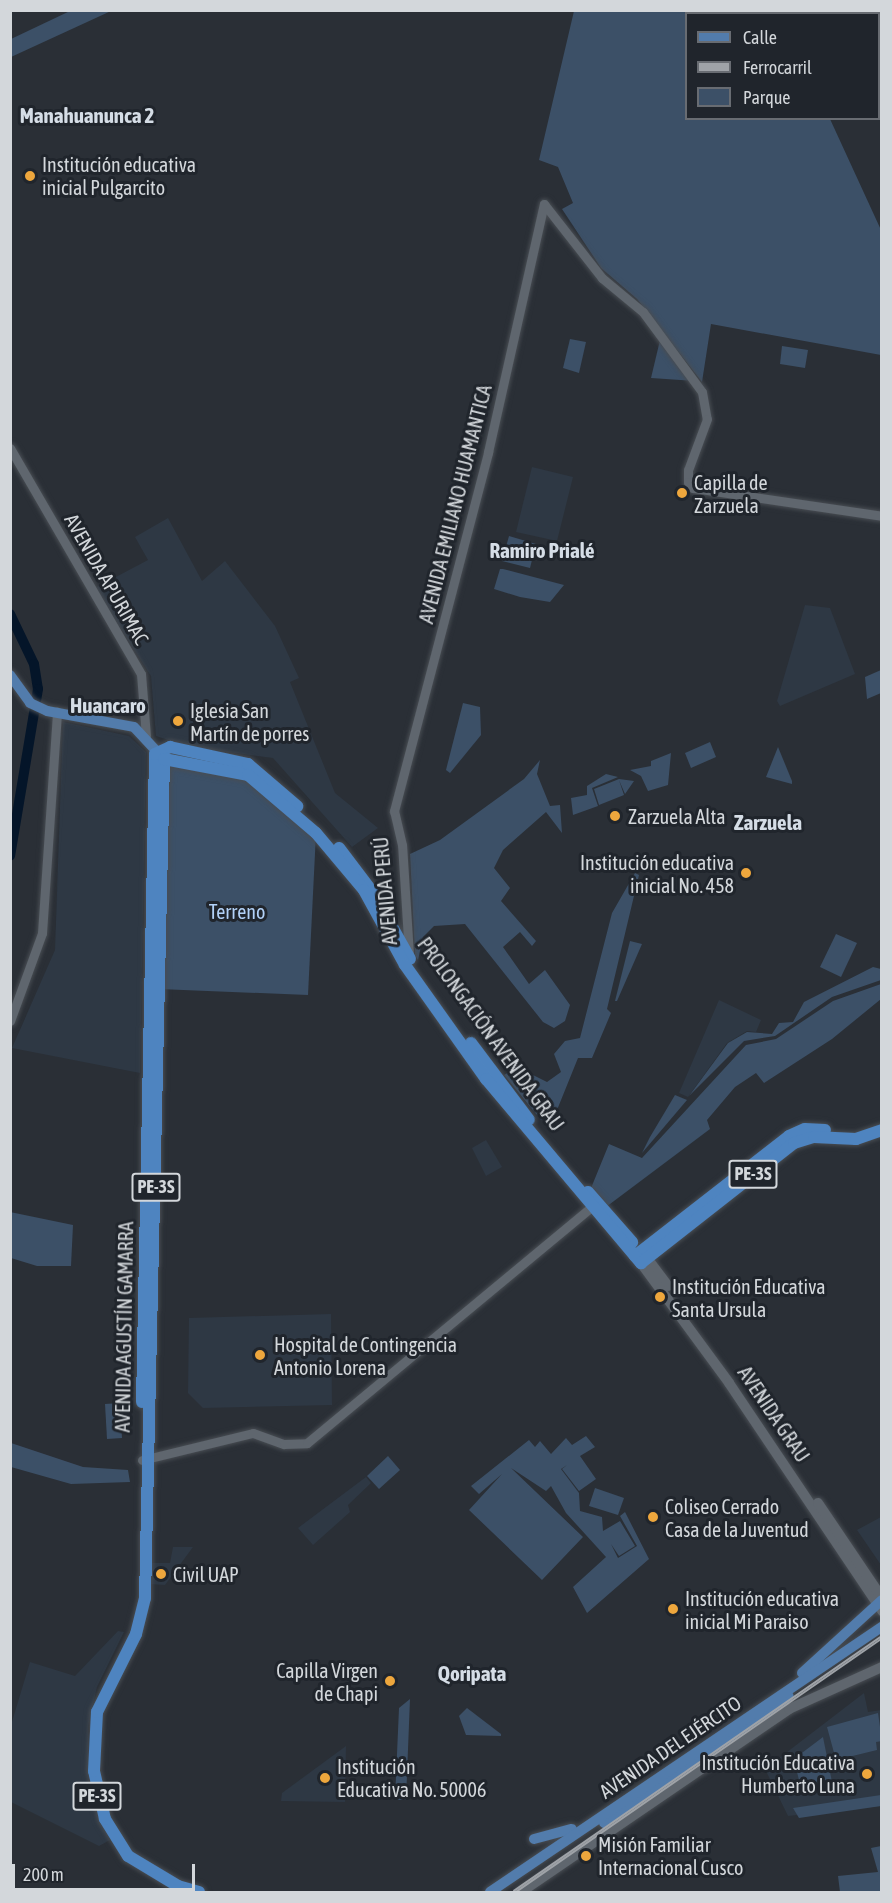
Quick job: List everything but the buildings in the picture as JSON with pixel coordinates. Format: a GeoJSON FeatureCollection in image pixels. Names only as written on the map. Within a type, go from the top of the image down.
{"type":"FeatureCollection","features":[{"type":"Feature","properties":{"kind":"highway","name":"PROLONGACIÓN AVENIDA GRAU"},"geometry":{"type":"LineString","coordinates":[[159,753],[233,769],[262,779],[342,856],[407,962],[486,1079],[638,1255]]}},
{"type":"Feature","properties":{"kind":"highway","name":"AVENIDA AGUSTÍN GAMARRA"},"geometry":{"type":"LineString","coordinates":[[159,753],[141,1613],[124,1654],[105,1688],[94,1727],[94,1771],[101,1808],[128,1856],[178,1886],[199,1893]]}},
{"type":"Feature","properties":{"kind":"highway","name":"PE-3S"},"geometry":{"type":"LineString","coordinates":[[638,1255],[796,1131],[855,1131],[882,1121]]}},
{"type":"Feature","properties":{"kind":"highway","name":"PE-3S"},"geometry":{"type":"LineString","coordinates":[[638,1255],[794,1143],[814,1137],[856,1139],[882,1130]]}},
{"type":"Feature","properties":{"kind":"main road"},"geometry":{"type":"LineString","coordinates":[[10,675],[19,692],[52,711],[134,728],[146,736],[159,753]]}},
{"type":"Feature","properties":{"kind":"main road","name":"AVENIDA GRAU"},"geometry":{"type":"LineString","coordinates":[[638,1255],[880,1604]]}},
{"type":"Feature","properties":{"kind":"main road"},"geometry":{"type":"LineString","coordinates":[[780,1694],[880,1604]]}},
{"type":"Feature","properties":{"kind":"main road","name":"AVENIDA DEL EJÉRCITO"},"geometry":{"type":"LineString","coordinates":[[489,1893],[879,1629]]}},
{"type":"Feature","properties":{"kind":"main road","name":"AVENIDA DEL EJÉRCITO"},"geometry":{"type":"LineString","coordinates":[[502,1893],[879,1629]]}},
{"type":"Feature","properties":{"kind":"main road","name":"AVENIDA DEL EJÉRCITO"},"geometry":{"type":"LineString","coordinates":[[522,1893],[789,1709],[882,1667]]}},
{"type":"Feature","properties":{"kind":"main road"},"geometry":{"type":"LineString","coordinates":[[534,1839],[582,1829]]}},
{"type":"Feature","properties":{"kind":"street","name":"AVENIDA EMILIANO HUAMANTICA"},"geometry":{"type":"LineString","coordinates":[[394,811],[486,461],[544,204],[602,278],[643,312],[702,392],[707,419],[688,470],[687,482],[693,488],[882,516]]}},
{"type":"Feature","properties":{"kind":"street","name":"AVENIDA APURIMAC"},"geometry":{"type":"LineString","coordinates":[[10,448],[141,674],[146,736]]}},
{"type":"Feature","properties":{"kind":"street"},"geometry":{"type":"LineString","coordinates":[[10,1021],[42,933],[52,711]]}},
{"type":"Feature","properties":{"kind":"street","name":"AVENIDA PERÚ"},"geometry":{"type":"LineString","coordinates":[[394,811],[402,845],[407,962]]}},
{"type":"Feature","properties":{"kind":"street"},"geometry":{"type":"LineString","coordinates":[[146,1460],[253,1433],[284,1444],[307,1443],[594,1204]]}},
{"type":"Feature","properties":{"kind":"shaded area"},"geometry":{"type":"Polygon","coordinates":[[[532,467],[573,477],[557,541],[516,532],[532,467]]]}},
{"type":"Feature","properties":{"kind":"shaded area"},"geometry":{"type":"Polygon","coordinates":[[[168,518],[202,581],[225,561],[275,626],[299,678],[290,682],[335,793],[378,828],[352,847],[273,758],[190,747],[156,736],[151,676],[95,588],[148,560],[135,537],[168,518]]]}},
{"type":"Feature","properties":{"kind":"shaded area"},"geometry":{"type":"Polygon","coordinates":[[[805,605],[830,608],[855,674],[780,706],[777,701],[805,605]]]}},
{"type":"Feature","properties":{"kind":"shaded area"},"geometry":{"type":"Polygon","coordinates":[[[63,722],[129,736],[146,752],[140,1073],[12,1048],[55,950],[63,722]]]}},
{"type":"Feature","properties":{"kind":"shaded area"},"geometry":{"type":"Polygon","coordinates":[[[719,1000],[761,1020],[756,1032],[747,1031],[727,1043],[688,1097],[679,1093],[719,1000]]]}},
{"type":"Feature","properties":{"kind":"shaded area"},"geometry":{"type":"Polygon","coordinates":[[[486,1140],[502,1167],[486,1176],[472,1148],[486,1140]]]}},
{"type":"Feature","properties":{"kind":"shaded area","name":"Hospital de Contingencia Antonio Lorena"},"geometry":{"type":"Polygon","coordinates":[[[331,1314],[332,1405],[203,1408],[188,1393],[189,1318],[331,1314]]]}},
{"type":"Feature","properties":{"kind":"shaded area"},"geometry":{"type":"Polygon","coordinates":[[[366,1477],[371,1483],[348,1505],[350,1512],[313,1545],[298,1528],[366,1477]]]}},
{"type":"Feature","properties":{"kind":"shaded area"},"geometry":{"type":"Polygon","coordinates":[[[881,1517],[881,1565],[857,1530],[881,1517]]]}},
{"type":"Feature","properties":{"kind":"shaded area","name":"Civil UAP"},"geometry":{"type":"Polygon","coordinates":[[[173,1547],[193,1547],[165,1585],[149,1584],[150,1563],[170,1563],[173,1547]]]}},
{"type":"Feature","properties":{"kind":"shaded area"},"geometry":{"type":"Polygon","coordinates":[[[118,1631],[124,1632],[97,1687],[88,1726],[89,1787],[110,1840],[99,1846],[11,1802],[11,1725],[30,1662],[75,1676],[118,1631]]]}},
{"type":"Feature","properties":{"kind":"shaded area"},"geometry":{"type":"Polygon","coordinates":[[[864,1693],[868,1712],[881,1710],[881,1806],[788,1816],[765,1769],[864,1693]]]}},
{"type":"Feature","properties":{"kind":"shaded area"},"geometry":{"type":"Polygon","coordinates":[[[346,1746],[345,1802],[281,1801],[282,1793],[346,1746]]]}},
{"type":"Feature","properties":{"kind":"green space"},"geometry":{"type":"Polygon","coordinates":[[[70,11],[111,11],[11,57],[11,39],[70,11]]]}},
{"type":"Feature","properties":{"kind":"green space"},"geometry":{"type":"Polygon","coordinates":[[[574,11],[777,11],[685,12],[685,120],[830,120],[881,230],[881,355],[711,324],[702,382],[637,299],[601,268],[562,209],[573,203],[558,167],[539,160],[574,11]]]}},
{"type":"Feature","properties":{"kind":"green space"},"geometry":{"type":"Polygon","coordinates":[[[661,336],[695,381],[651,378],[661,336]]]}},
{"type":"Feature","properties":{"kind":"green space"},"geometry":{"type":"Polygon","coordinates":[[[570,339],[586,342],[579,373],[563,368],[570,339]]]}},
{"type":"Feature","properties":{"kind":"green space"},"geometry":{"type":"Polygon","coordinates":[[[782,346],[808,350],[805,368],[780,364],[782,346]]]}},
{"type":"Feature","properties":{"kind":"green space"},"geometry":{"type":"Polygon","coordinates":[[[509,536],[536,544],[530,568],[502,561],[509,536]]]}},
{"type":"Feature","properties":{"kind":"green space"},"geometry":{"type":"Polygon","coordinates":[[[500,569],[564,585],[550,602],[520,597],[494,589],[500,569]]]}},
{"type":"Feature","properties":{"kind":"green space"},"geometry":{"type":"Polygon","coordinates":[[[881,670],[881,693],[867,699],[865,677],[881,670]]]}},
{"type":"Feature","properties":{"kind":"green space"},"geometry":{"type":"Polygon","coordinates":[[[463,703],[480,707],[481,735],[450,773],[446,770],[463,703]]]}},
{"type":"Feature","properties":{"kind":"green space"},"geometry":{"type":"Polygon","coordinates":[[[710,742],[716,757],[691,768],[685,753],[710,742]]]}},
{"type":"Feature","properties":{"kind":"green space"},"geometry":{"type":"Polygon","coordinates":[[[778,747],[792,781],[792,784],[766,777],[778,747]]]}},
{"type":"Feature","properties":{"kind":"green space"},"geometry":{"type":"Polygon","coordinates":[[[671,753],[668,785],[648,791],[641,776],[630,770],[651,766],[651,761],[671,753]]]}},
{"type":"Feature","properties":{"kind":"green space"},"geometry":{"type":"Polygon","coordinates":[[[540,760],[537,774],[550,806],[560,805],[562,833],[546,812],[503,850],[494,868],[510,888],[501,901],[536,941],[532,946],[520,932],[503,947],[529,984],[545,970],[570,1005],[565,1021],[554,1028],[543,1022],[465,924],[434,926],[423,937],[418,960],[415,955],[410,854],[440,840],[524,779],[540,760]]]}},
{"type":"Feature","properties":{"kind":"green space","name":"Terreno"},"geometry":{"type":"Polygon","coordinates":[[[170,767],[235,770],[316,833],[308,995],[159,989],[170,767]]]}},
{"type":"Feature","properties":{"kind":"green space"},"geometry":{"type":"Polygon","coordinates":[[[606,774],[618,777],[592,788],[598,806],[573,815],[571,798],[587,795],[587,786],[606,774]]]}},
{"type":"Feature","properties":{"kind":"green space"},"geometry":{"type":"Polygon","coordinates":[[[619,779],[634,781],[625,794],[619,780],[624,795],[599,805],[594,789],[619,779]]]}},
{"type":"Feature","properties":{"kind":"green space"},"geometry":{"type":"Polygon","coordinates":[[[635,873],[639,875],[607,1009],[611,1013],[592,1058],[578,1058],[557,1110],[541,1120],[504,1075],[517,1067],[547,1082],[561,1072],[554,1054],[565,1041],[580,1038],[612,913],[635,873]]]}},
{"type":"Feature","properties":{"kind":"green space"},"geometry":{"type":"Polygon","coordinates":[[[836,934],[857,943],[841,977],[820,967],[836,934]]]}},
{"type":"Feature","properties":{"kind":"green space"},"geometry":{"type":"Polygon","coordinates":[[[630,941],[642,944],[617,1001],[615,1001],[630,941]]]}},
{"type":"Feature","properties":{"kind":"green space"},"geometry":{"type":"Polygon","coordinates":[[[873,967],[881,969],[881,980],[832,997],[775,1036],[744,1041],[689,1096],[728,1043],[747,1032],[772,1034],[779,1023],[793,1022],[804,1002],[873,967]]]}},
{"type":"Feature","properties":{"kind":"green space"},"geometry":{"type":"Polygon","coordinates":[[[881,984],[881,999],[832,1039],[764,1083],[756,1073],[735,1087],[707,1120],[710,1129],[606,1207],[589,1193],[609,1144],[642,1158],[746,1045],[776,1039],[833,1001],[881,984]]]}},
{"type":"Feature","properties":{"kind":"green space"},"geometry":{"type":"Polygon","coordinates":[[[675,1095],[687,1100],[642,1153],[650,1137],[675,1095]]]}},
{"type":"Feature","properties":{"kind":"green space"},"geometry":{"type":"Polygon","coordinates":[[[10,1212],[73,1225],[71,1266],[37,1266],[11,1258],[10,1212]]]}},
{"type":"Feature","properties":{"kind":"green space"},"geometry":{"type":"Polygon","coordinates":[[[120,1403],[122,1438],[107,1439],[105,1404],[120,1403]]]}},
{"type":"Feature","properties":{"kind":"green space"},"geometry":{"type":"Polygon","coordinates":[[[586,1436],[595,1447],[580,1456],[596,1479],[579,1491],[562,1469],[567,1465],[561,1469],[579,1493],[580,1511],[602,1517],[603,1531],[620,1521],[635,1546],[619,1556],[611,1544],[618,1558],[637,1546],[620,1516],[625,1512],[649,1559],[587,1613],[573,1587],[606,1557],[566,1513],[551,1486],[546,1491],[511,1468],[583,1537],[542,1580],[469,1510],[502,1474],[479,1494],[471,1486],[529,1440],[535,1447],[540,1441],[551,1454],[566,1438],[572,1445],[586,1436]]]}},
{"type":"Feature","properties":{"kind":"green space"},"geometry":{"type":"Polygon","coordinates":[[[11,1443],[83,1467],[128,1470],[130,1482],[71,1484],[11,1467],[11,1443]]]}},
{"type":"Feature","properties":{"kind":"green space"},"geometry":{"type":"Polygon","coordinates":[[[388,1456],[400,1470],[379,1489],[367,1476],[388,1456]]]}},
{"type":"Feature","properties":{"kind":"green space"},"geometry":{"type":"Polygon","coordinates":[[[595,1488],[624,1498],[618,1515],[589,1506],[595,1488]]]}},
{"type":"Feature","properties":{"kind":"green space"},"geometry":{"type":"Polygon","coordinates":[[[410,1699],[406,1800],[395,1800],[399,1708],[410,1699]]]}},
{"type":"Feature","properties":{"kind":"green space"},"geometry":{"type":"Polygon","coordinates":[[[467,1708],[501,1736],[466,1735],[459,1716],[467,1708]]]}},
{"type":"Feature","properties":{"kind":"green space"},"geometry":{"type":"Polygon","coordinates":[[[878,1713],[882,1741],[876,1742],[877,1750],[836,1760],[827,1727],[878,1713]]]}},
{"type":"Feature","properties":{"kind":"green space"},"geometry":{"type":"Polygon","coordinates":[[[823,1737],[833,1787],[802,1792],[795,1764],[786,1765],[823,1737]]]}},
{"type":"Feature","properties":{"kind":"green space"},"geometry":{"type":"Polygon","coordinates":[[[881,1795],[881,1806],[799,1818],[793,1808],[881,1795]]]}},
{"type":"Feature","properties":{"kind":"green space"},"geometry":{"type":"Polygon","coordinates":[[[881,1846],[881,1892],[840,1892],[838,1876],[878,1872],[871,1848],[881,1846]]]}},
{"type":"Feature","properties":{"kind":"waterway"},"geometry":{"type":"LineString","coordinates":[[10,614],[34,664],[38,689],[10,856]]}},
{"type":"Feature","properties":{"kind":"railway"},"geometry":{"type":"LineString","coordinates":[[514,1892],[882,1637]]}},
{"type":"Feature","properties":{"kind":"place","name":"Institución educativa inicial Pulgarcito"},"geometry":{"type":"Point","coordinates":[30,176]}},
{"type":"Feature","properties":{"kind":"place","name":"Capilla de Zarzuela"},"geometry":{"type":"Point","coordinates":[682,493]}},
{"type":"Feature","properties":{"kind":"place","name":"Iglesia San Martín de porres"},"geometry":{"type":"Point","coordinates":[178,721]}},
{"type":"Feature","properties":{"kind":"place","name":"Zarzuela Alta"},"geometry":{"type":"Point","coordinates":[615,816]}},
{"type":"Feature","properties":{"kind":"place","name":"Institución educativa inicial No. 458"},"geometry":{"type":"Point","coordinates":[746,873]}},
{"type":"Feature","properties":{"kind":"place","name":"Institución Educativa Santa Ursula"},"geometry":{"type":"Point","coordinates":[660,1297]}},
{"type":"Feature","properties":{"kind":"place","name":"Hospital de Contingencia Antonio Lorena"},"geometry":{"type":"Point","coordinates":[260,1355]}},
{"type":"Feature","properties":{"kind":"place","name":"Coliseo Cerrado Casa de la Juventud"},"geometry":{"type":"Point","coordinates":[653,1517]}},
{"type":"Feature","properties":{"kind":"place","name":"Civil UAP"},"geometry":{"type":"Point","coordinates":[161,1574]}},
{"type":"Feature","properties":{"kind":"place","name":"Institución educativa inicial Mi Paraiso"},"geometry":{"type":"Point","coordinates":[673,1609]}},
{"type":"Feature","properties":{"kind":"place","name":"Capilla Virgen de Chapi"},"geometry":{"type":"Point","coordinates":[390,1681]}},
{"type":"Feature","properties":{"kind":"place","name":"Institución Educativa Humberto Luna"},"geometry":{"type":"Point","coordinates":[867,1774]}},
{"type":"Feature","properties":{"kind":"place","name":"Institución Educativa No. 50006"},"geometry":{"type":"Point","coordinates":[325,1778]}},
{"type":"Feature","properties":{"kind":"place","name":"Misión Familiar Internacional Cusco"},"geometry":{"type":"Point","coordinates":[586,1856]}},
{"type":"Feature","properties":{"kind":"district","name":"Manahuanunca 2"},"geometry":{"type":"Point","coordinates":[87,115]}},
{"type":"Feature","properties":{"kind":"district","name":"Ramiro Prialé"},"geometry":{"type":"Point","coordinates":[542,550]}},
{"type":"Feature","properties":{"kind":"district","name":"Huancaro"},"geometry":{"type":"Point","coordinates":[108,705]}},
{"type":"Feature","properties":{"kind":"district","name":"Zarzuela"},"geometry":{"type":"Point","coordinates":[768,822]}},
{"type":"Feature","properties":{"kind":"district","name":"Qoripata"},"geometry":{"type":"Point","coordinates":[472,1673]}}]}
